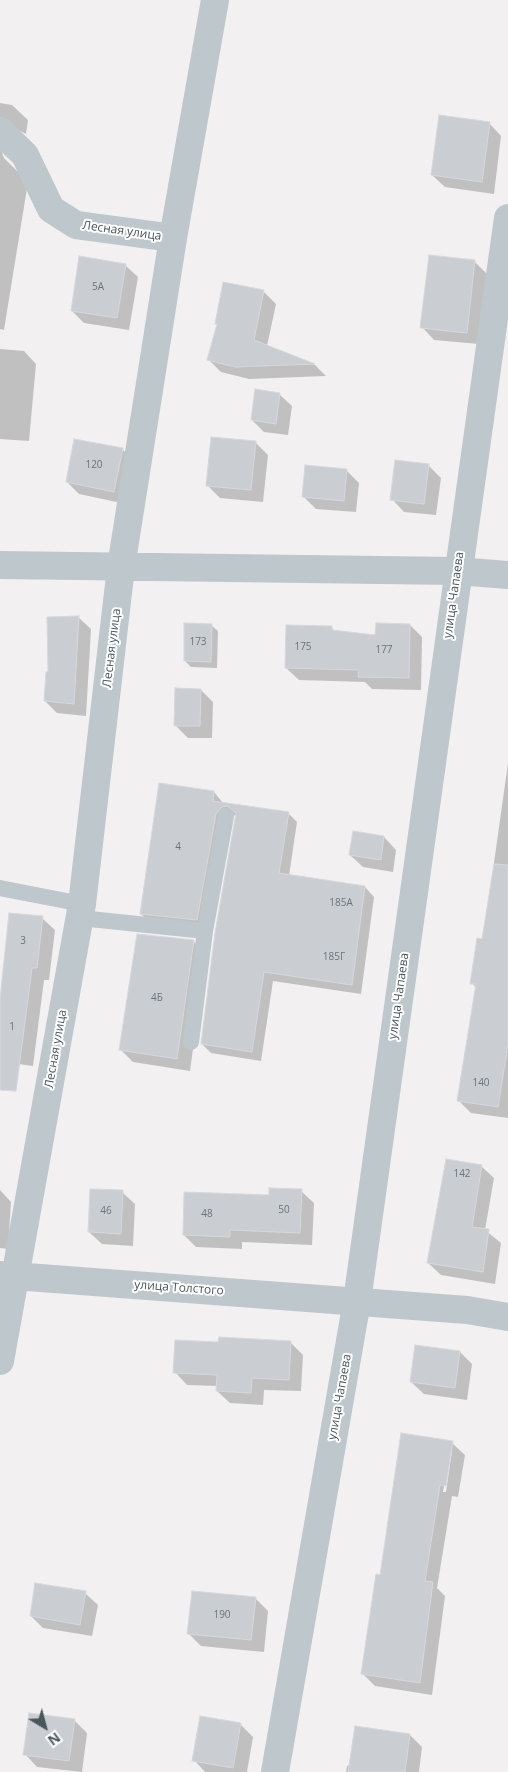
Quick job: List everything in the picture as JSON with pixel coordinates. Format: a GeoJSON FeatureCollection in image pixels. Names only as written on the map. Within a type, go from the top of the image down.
{"type":"FeatureCollection","features":[{"type":"Feature","properties":{"kind":"street"},"geometry":{"type":"LineString","coordinates":[[172,238],[215,0]]}},
{"type":"Feature","properties":{"kind":"street","name":"Лесная улица"},"geometry":{"type":"LineString","coordinates":[[0,131],[25,156],[51,209],[76,225],[172,238],[121,568],[81,911],[7,1275],[0,1361]]}},
{"type":"Feature","properties":{"kind":"street","name":"улица Чапаева"},"geometry":{"type":"LineString","coordinates":[[275,1772],[357,1301],[457,571],[508,218]]}},
{"type":"Feature","properties":{"kind":"street"},"geometry":{"type":"LineString","coordinates":[[0,565],[457,571],[508,575]]}},
{"type":"Feature","properties":{"kind":"street","name":"улица Толстого"},"geometry":{"type":"LineString","coordinates":[[7,1275],[467,1310],[508,1317]]}},
{"type":"Feature","properties":{"kind":"lane"},"geometry":{"type":"LineString","coordinates":[[191,1042],[205,930],[226,816]]}},
{"type":"Feature","properties":{"kind":"lane"},"geometry":{"type":"LineString","coordinates":[[0,888],[81,911],[205,930]]}},
{"type":"Feature","properties":{"kind":"building"},"geometry":{"type":"Polygon","coordinates":[[[439,115],[490,122],[482,182],[431,175],[439,115]]]}},
{"type":"Feature","properties":{"kind":"building"},"geometry":{"type":"Polygon","coordinates":[[[429,255],[475,260],[467,333],[420,328],[429,255]]]}},
{"type":"Feature","properties":{"kind":"building"},"geometry":{"type":"Polygon","coordinates":[[[79,256],[126,264],[117,318],[71,311],[79,256]]]}},
{"type":"Feature","properties":{"kind":"building"},"geometry":{"type":"Polygon","coordinates":[[[223,282],[264,290],[254,340],[315,364],[235,367],[207,360],[217,324],[215,324],[223,282]]]}},
{"type":"Feature","properties":{"kind":"building"},"geometry":{"type":"Polygon","coordinates":[[[255,389],[280,393],[276,424],[251,420],[255,389]]]}},
{"type":"Feature","properties":{"kind":"building"},"geometry":{"type":"Polygon","coordinates":[[[211,437],[256,441],[251,490],[206,486],[211,437]]]}},
{"type":"Feature","properties":{"kind":"building"},"geometry":{"type":"Polygon","coordinates":[[[74,439],[123,448],[114,492],[66,482],[74,439]]]}},
{"type":"Feature","properties":{"kind":"building"},"geometry":{"type":"Polygon","coordinates":[[[395,460],[429,464],[424,504],[390,500],[395,460]]]}},
{"type":"Feature","properties":{"kind":"building"},"geometry":{"type":"Polygon","coordinates":[[[305,465],[347,469],[344,501],[302,497],[305,465]]]}},
{"type":"Feature","properties":{"kind":"building"},"geometry":{"type":"Polygon","coordinates":[[[79,616],[74,704],[44,701],[46,672],[48,672],[47,617],[79,616]]]}},
{"type":"Feature","properties":{"kind":"building"},"geometry":{"type":"Polygon","coordinates":[[[184,623],[212,624],[211,662],[184,661],[184,623]]]}},
{"type":"Feature","properties":{"kind":"building"},"geometry":{"type":"Polygon","coordinates":[[[376,623],[410,624],[409,678],[358,677],[359,670],[285,668],[286,625],[332,626],[332,630],[375,635],[376,623]]]}},
{"type":"Feature","properties":{"kind":"building"},"geometry":{"type":"Polygon","coordinates":[[[175,688],[201,689],[200,726],[174,726],[175,688]]]}},
{"type":"Feature","properties":{"kind":"building"},"geometry":{"type":"Polygon","coordinates":[[[159,783],[214,791],[213,801],[289,812],[279,873],[365,886],[352,985],[264,972],[252,1052],[201,1044],[215,933],[236,813],[227,806],[222,807],[216,814],[197,920],[140,914],[159,783]]]}},
{"type":"Feature","properties":{"kind":"building"},"geometry":{"type":"Polygon","coordinates":[[[353,831],[384,836],[381,860],[349,855],[353,831]]]}},
{"type":"Feature","properties":{"kind":"building"},"geometry":{"type":"Polygon","coordinates":[[[494,864],[508,865],[508,1044],[498,1107],[457,1101],[476,984],[470,984],[477,938],[482,939],[494,864]]]}},
{"type":"Feature","properties":{"kind":"building"},"geometry":{"type":"Polygon","coordinates":[[[9,913],[43,916],[37,968],[32,968],[16,1091],[0,1090],[0,999],[9,913]]]}},
{"type":"Feature","properties":{"kind":"building"},"geometry":{"type":"Polygon","coordinates":[[[137,934],[194,940],[177,1059],[119,1050],[137,934]]]}},
{"type":"Feature","properties":{"kind":"building"},"geometry":{"type":"Polygon","coordinates":[[[446,1159],[482,1165],[472,1227],[489,1229],[483,1272],[427,1263],[446,1159]]]}},
{"type":"Feature","properties":{"kind":"building"},"geometry":{"type":"Polygon","coordinates":[[[269,1188],[302,1189],[300,1233],[230,1230],[230,1237],[183,1235],[184,1192],[269,1195],[269,1188]]]}},
{"type":"Feature","properties":{"kind":"building"},"geometry":{"type":"Polygon","coordinates":[[[90,1189],[123,1190],[121,1234],[88,1232],[90,1189]]]}},
{"type":"Feature","properties":{"kind":"building"},"geometry":{"type":"Polygon","coordinates":[[[219,1337],[291,1341],[289,1380],[252,1378],[251,1393],[216,1391],[217,1375],[173,1373],[175,1340],[218,1342],[219,1337]]]}},
{"type":"Feature","properties":{"kind":"building"},"geometry":{"type":"Polygon","coordinates":[[[415,1345],[460,1351],[455,1388],[410,1382],[415,1345]]]}},
{"type":"Feature","properties":{"kind":"building"},"geometry":{"type":"Polygon","coordinates":[[[401,1433],[453,1441],[446,1486],[440,1485],[425,1581],[433,1582],[420,1683],[361,1674],[376,1574],[380,1575],[401,1433]]]}},
{"type":"Feature","properties":{"kind":"building"},"geometry":{"type":"Polygon","coordinates":[[[35,1583],[86,1591],[80,1625],[30,1616],[35,1583]]]}},
{"type":"Feature","properties":{"kind":"building"},"geometry":{"type":"Polygon","coordinates":[[[192,1591],[256,1597],[251,1640],[187,1634],[192,1591]]]}},
{"type":"Feature","properties":{"kind":"building"},"geometry":{"type":"Polygon","coordinates":[[[29,1713],[75,1719],[69,1761],[23,1755],[29,1713]]]}},
{"type":"Feature","properties":{"kind":"building"},"geometry":{"type":"Polygon","coordinates":[[[200,1716],[241,1723],[233,1768],[192,1761],[200,1716]]]}},
{"type":"Feature","properties":{"kind":"building"},"geometry":{"type":"Polygon","coordinates":[[[355,1726],[410,1734],[405,1772],[348,1772],[355,1726]]]}}]}
